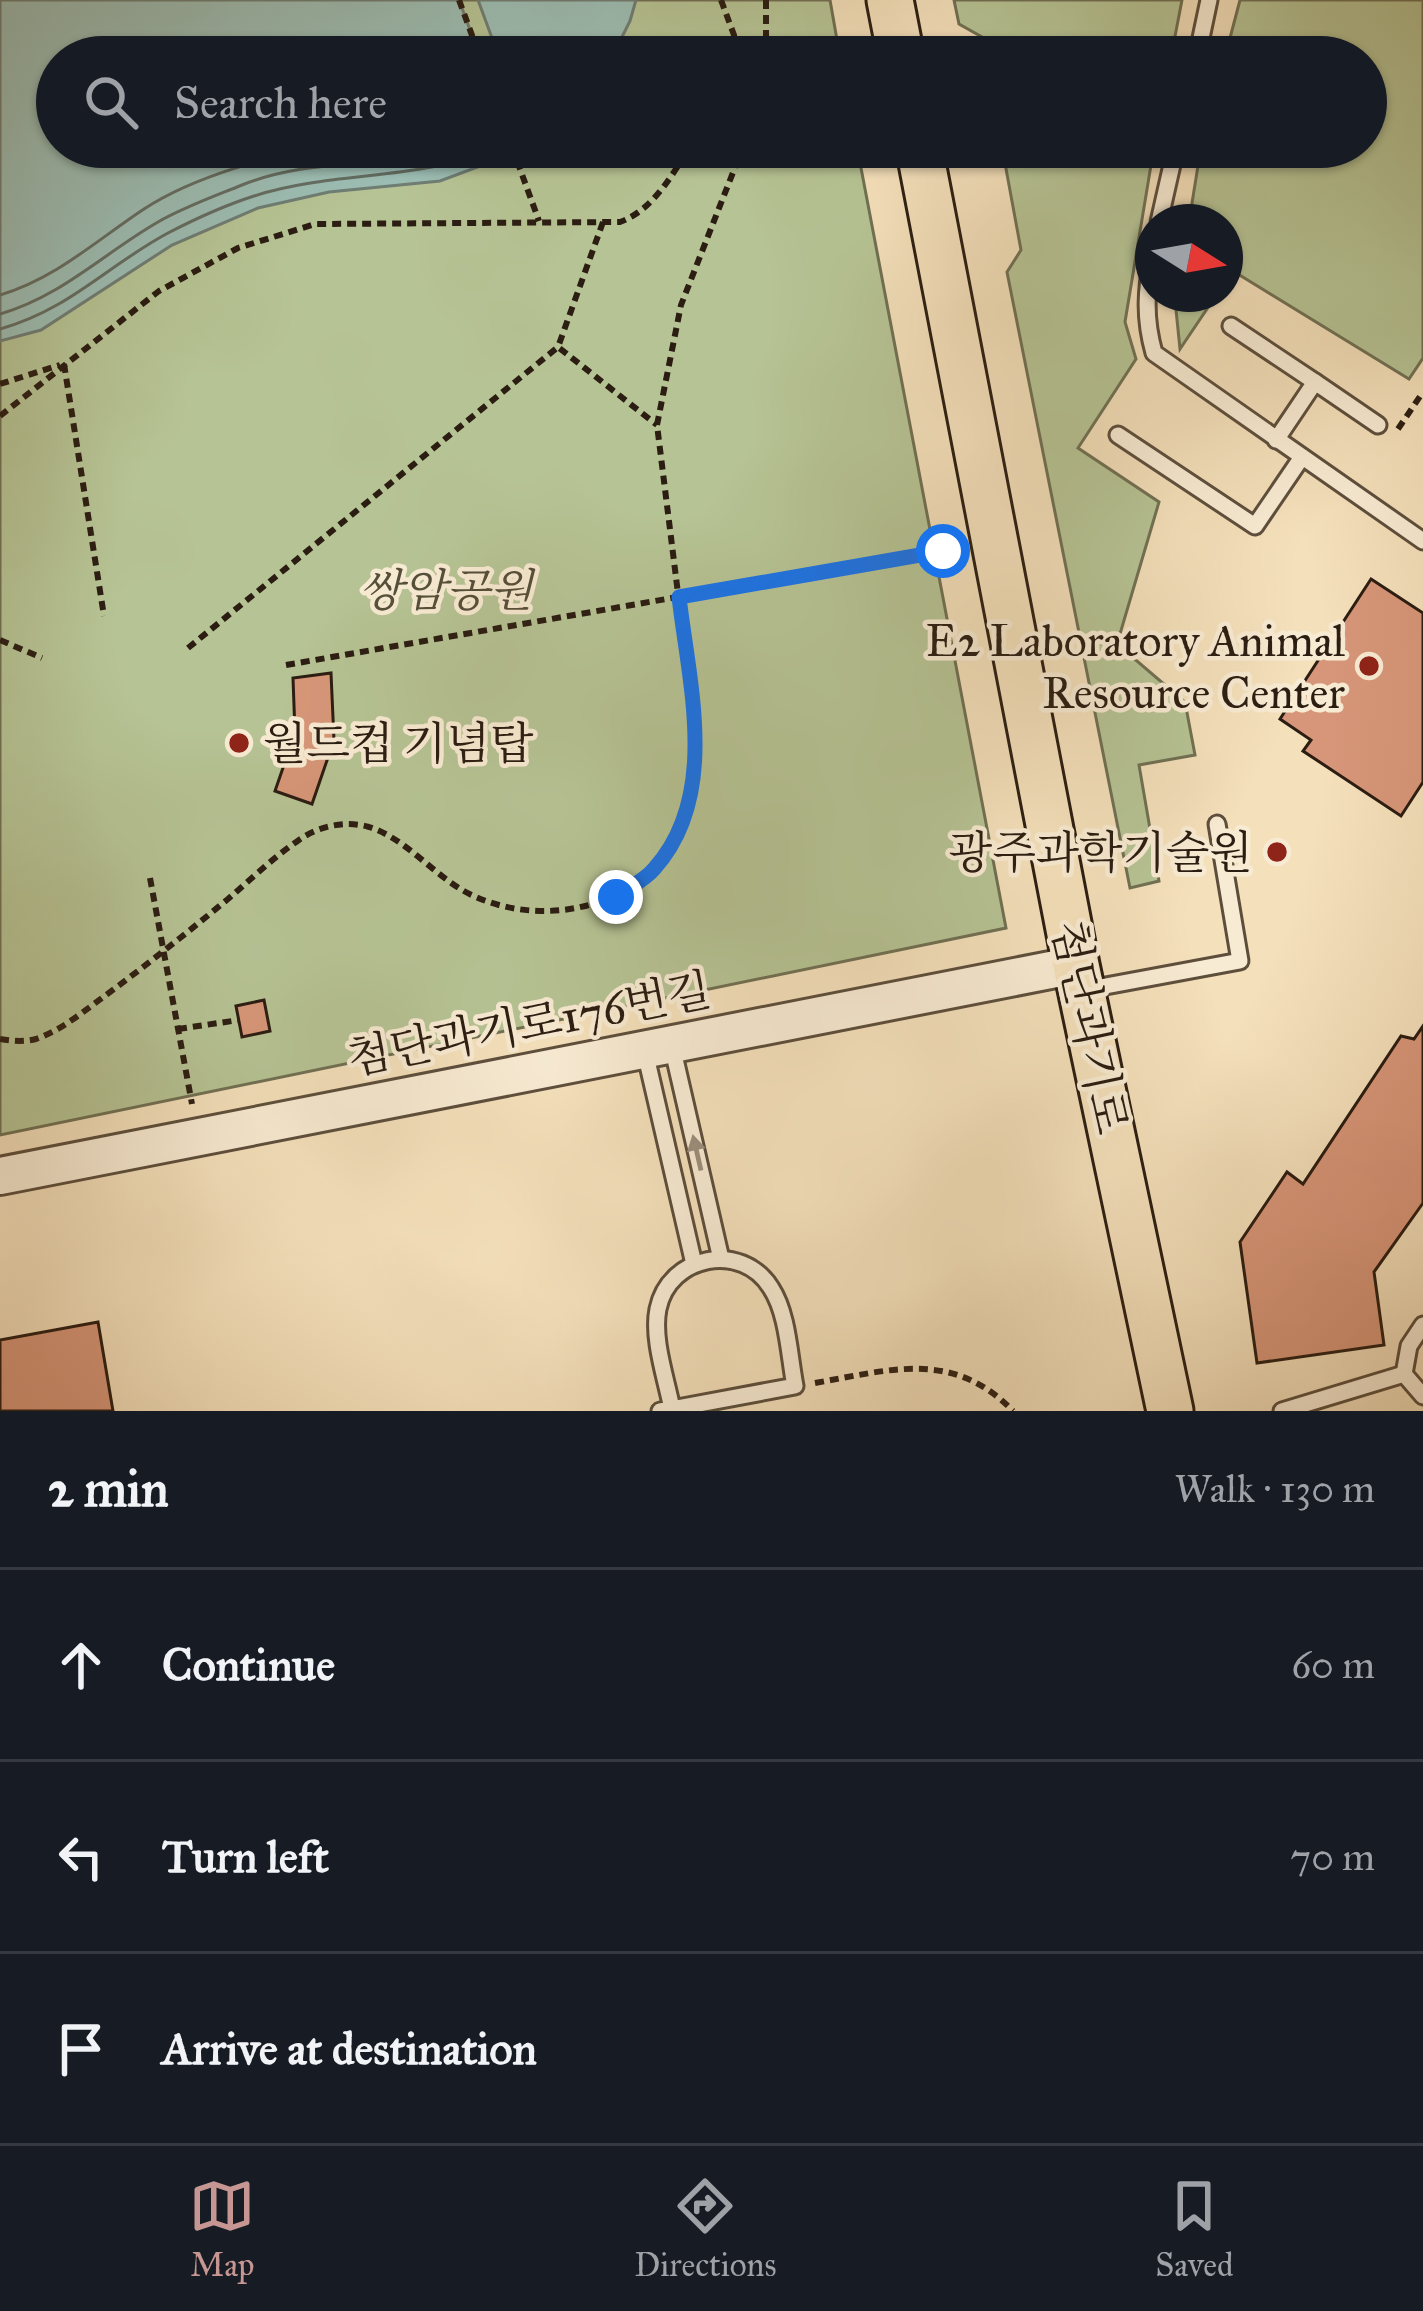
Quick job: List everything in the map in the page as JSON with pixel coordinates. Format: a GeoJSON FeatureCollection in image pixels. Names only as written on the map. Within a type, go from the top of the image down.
{"type":"FeatureCollection","features":[{"type":"Feature","properties":{"kind":"main road"},"geometry":{"type":"LineString","coordinates":[[890,0],[897,36]]}},
{"type":"Feature","properties":{"kind":"main road","name":"첨단과기로"},"geometry":{"type":"LineString","coordinates":[[923,168],[1078,978],[1171,1411]]}},
{"type":"Feature","properties":{"kind":"street","name":"첨단과기로176번길"},"geometry":{"type":"LineString","coordinates":[[0,1176],[659,1049],[1078,978]]}},
{"type":"Feature","properties":{"kind":"lane"},"geometry":{"type":"LineString","coordinates":[[1201,36],[1209,0]]}},
{"type":"Feature","properties":{"kind":"lane"},"geometry":{"type":"LineString","coordinates":[[1164,204],[1172,168]]}},
{"type":"Feature","properties":{"kind":"lane"},"geometry":{"type":"LineString","coordinates":[[1146,312],[1154,353],[1423,541]]}},
{"type":"Feature","properties":{"kind":"lane"},"geometry":{"type":"LineString","coordinates":[[1232,326],[1378,425]]}},
{"type":"Feature","properties":{"kind":"lane"},"geometry":{"type":"LineString","coordinates":[[1276,440],[1315,382]]}},
{"type":"Feature","properties":{"kind":"lane"},"geometry":{"type":"LineString","coordinates":[[1118,435],[1255,526],[1302,458]]}},
{"type":"Feature","properties":{"kind":"lane"},"geometry":{"type":"LineString","coordinates":[[1078,978],[1240,961],[1217,824]]}},
{"type":"Feature","properties":{"kind":"lane"},"geometry":{"type":"LineString","coordinates":[[659,1049],[721,1259]]}},
{"type":"Feature","properties":{"kind":"lane"},"geometry":{"type":"LineString","coordinates":[[659,1049],[694,1264]]}},
{"type":"Feature","properties":{"kind":"lane"},"geometry":{"type":"LineString","coordinates":[[721,1259],[753,1268],[768,1282],[778,1300],[795,1386],[666,1410],[657,1312],[664,1292],[676,1275],[694,1264],[721,1259]]}},
{"type":"Feature","properties":{"kind":"lane"},"geometry":{"type":"LineString","coordinates":[[1404,1374],[1409,1346],[1423,1325]]}},
{"type":"Feature","properties":{"kind":"lane"},"geometry":{"type":"LineString","coordinates":[[1404,1374],[1423,1396]]}},
{"type":"Feature","properties":{"kind":"lane"},"geometry":{"type":"LineString","coordinates":[[1282,1411],[1404,1374]]}},
{"type":"Feature","properties":{"kind":"path"},"geometry":{"type":"LineString","coordinates":[[459,0],[472,36]]}},
{"type":"Feature","properties":{"kind":"path"},"geometry":{"type":"LineString","coordinates":[[721,0],[734,36]]}},
{"type":"Feature","properties":{"kind":"path"},"geometry":{"type":"LineString","coordinates":[[766,0],[766,36]]}},
{"type":"Feature","properties":{"kind":"path"},"geometry":{"type":"LineString","coordinates":[[520,168],[539,221]]}},
{"type":"Feature","properties":{"kind":"path"},"geometry":{"type":"LineString","coordinates":[[0,416],[159,291],[238,248],[315,224],[620,222],[643,208],[676,168]]}},
{"type":"Feature","properties":{"kind":"path"},"geometry":{"type":"LineString","coordinates":[[0,1039],[31,1041],[50,1033],[164,953],[297,841],[332,826],[362,825],[382,832],[457,887],[523,909],[571,910],[616,897],[653,871],[679,830],[694,780],[695,730],[657,424],[681,305],[735,168]]}},
{"type":"Feature","properties":{"kind":"path"},"geometry":{"type":"LineString","coordinates":[[188,648],[558,347],[603,222]]}},
{"type":"Feature","properties":{"kind":"path"},"geometry":{"type":"LineString","coordinates":[[558,347],[657,424]]}},
{"type":"Feature","properties":{"kind":"path"},"geometry":{"type":"LineString","coordinates":[[0,384],[64,364]]}},
{"type":"Feature","properties":{"kind":"path"},"geometry":{"type":"LineString","coordinates":[[64,364],[104,616]]}},
{"type":"Feature","properties":{"kind":"path"},"geometry":{"type":"LineString","coordinates":[[1378,425],[1394,435],[1423,392]]}},
{"type":"Feature","properties":{"kind":"path"},"geometry":{"type":"LineString","coordinates":[[286,664],[943,551]]}},
{"type":"Feature","properties":{"kind":"path"},"geometry":{"type":"LineString","coordinates":[[0,640],[42,658]]}},
{"type":"Feature","properties":{"kind":"path"},"geometry":{"type":"LineString","coordinates":[[150,878],[192,1104]]}},
{"type":"Feature","properties":{"kind":"path"},"geometry":{"type":"LineString","coordinates":[[178,1029],[239,1020]]}},
{"type":"Feature","properties":{"kind":"path"},"geometry":{"type":"LineString","coordinates":[[795,1386],[910,1366],[955,1372],[995,1393],[1012,1411]]}},
{"type":"Feature","properties":{"kind":"green space","name":"쌍암공원"},"geometry":{"type":"Polygon","coordinates":[[[0,0],[830,0],[836,36],[36,36],[36,168],[861,168],[1006,928],[0,1135],[0,0]]]}},
{"type":"Feature","properties":{"kind":"green space"},"geometry":{"type":"Polygon","coordinates":[[[954,0],[1182,0],[1175,36],[980,36],[959,24],[954,0]]]}},
{"type":"Feature","properties":{"kind":"green space"},"geometry":{"type":"Polygon","coordinates":[[[1240,0],[1423,0],[1423,358],[1409,379],[1243,277],[1243,204],[1192,204],[1198,168],[1387,168],[1387,36],[1231,36],[1240,0]]]}},
{"type":"Feature","properties":{"kind":"green space"},"geometry":{"type":"Polygon","coordinates":[[[1006,168],[1151,168],[1145,204],[1135,204],[1135,262],[1125,322],[1136,359],[1078,448],[1159,502],[1117,644],[1185,702],[1195,755],[1139,765],[1159,881],[1130,888],[1007,272],[1021,250],[1006,168]]]}},
{"type":"Feature","properties":{"kind":"green space"},"geometry":{"type":"Polygon","coordinates":[[[1176,312],[1205,312],[1180,349],[1176,312]]]}},
{"type":"Feature","properties":{"kind":"water"},"geometry":{"type":"Polygon","coordinates":[[[0,0],[459,0],[472,36],[36,36],[36,168],[475,168],[440,181],[329,192],[258,208],[172,245],[41,330],[0,341],[0,0]]]}},
{"type":"Feature","properties":{"kind":"water"},"geometry":{"type":"Polygon","coordinates":[[[478,0],[636,0],[622,36],[491,36],[478,0]]]}},
{"type":"Feature","properties":{"kind":"building","name":"E2 Laboratory Animal Resource Center"},"geometry":{"type":"Polygon","coordinates":[[[1371,579],[1423,613],[1423,782],[1401,816],[1303,751],[1311,740],[1280,719],[1371,579]]]}},
{"type":"Feature","properties":{"kind":"building"},"geometry":{"type":"Polygon","coordinates":[[[331,673],[334,740],[312,804],[275,791],[295,733],[293,678],[331,673]]]}},
{"type":"Feature","properties":{"kind":"building"},"geometry":{"type":"Polygon","coordinates":[[[264,1000],[270,1031],[242,1037],[236,1006],[264,1000]]]}},
{"type":"Feature","properties":{"kind":"building"},"geometry":{"type":"Polygon","coordinates":[[[1423,1026],[1423,1203],[1374,1272],[1384,1345],[1257,1363],[1240,1242],[1287,1172],[1303,1184],[1401,1036],[1414,1039],[1423,1026]]]}},
{"type":"Feature","properties":{"kind":"building"},"geometry":{"type":"Polygon","coordinates":[[[98,1322],[113,1411],[0,1411],[0,1340],[98,1322]]]}},
{"type":"Feature","properties":{"kind":"place","name":"E2 Laboratory Animal Resource Center"},"geometry":{"type":"Point","coordinates":[1369,666]}},
{"type":"Feature","properties":{"kind":"place","name":"월드컵 기념탑"},"geometry":{"type":"Point","coordinates":[239,743]}},
{"type":"Feature","properties":{"kind":"place","name":"광주과학기술원"},"geometry":{"type":"Point","coordinates":[1277,852]}},
{"type":"Feature","properties":{"kind":"route"},"geometry":{"type":"LineString","coordinates":[[616,897],[653,871],[679,830],[694,780],[695,730],[679,597],[943,551]]}}]}
